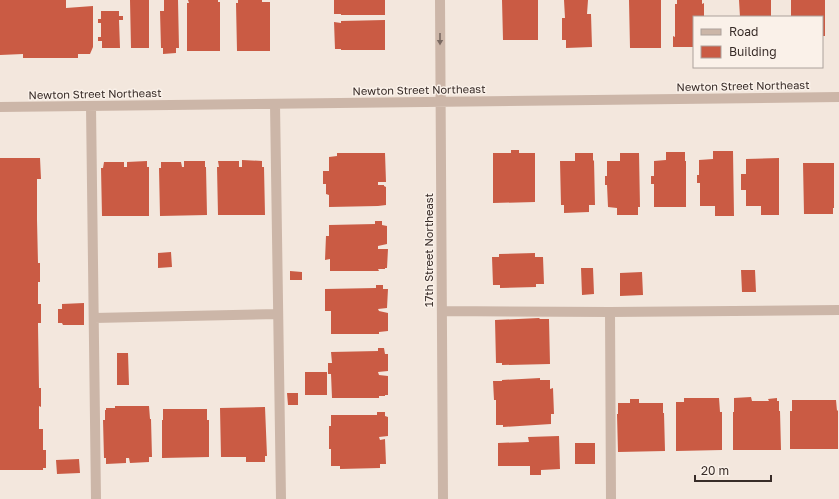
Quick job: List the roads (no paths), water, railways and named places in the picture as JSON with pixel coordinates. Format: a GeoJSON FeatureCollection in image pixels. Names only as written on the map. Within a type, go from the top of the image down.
{"type":"FeatureCollection","features":[{"type":"Feature","properties":{"kind":"street","name":"17th Street Northeast"},"geometry":{"type":"LineString","coordinates":[[440,0],[443,499]]}},
{"type":"Feature","properties":{"kind":"street","name":"Newton Street Northeast"},"geometry":{"type":"LineString","coordinates":[[0,107],[839,97]]}},
{"type":"Feature","properties":{"kind":"street"},"geometry":{"type":"LineString","coordinates":[[275,104],[281,499]]}},
{"type":"Feature","properties":{"kind":"street"},"geometry":{"type":"LineString","coordinates":[[91,106],[96,499]]}},
{"type":"Feature","properties":{"kind":"street"},"geometry":{"type":"LineString","coordinates":[[442,311],[610,312],[839,310]]}},
{"type":"Feature","properties":{"kind":"street"},"geometry":{"type":"LineString","coordinates":[[610,312],[611,499]]}},
{"type":"Feature","properties":{"kind":"street"},"geometry":{"type":"LineString","coordinates":[[94,318],[278,314]]}}]}
